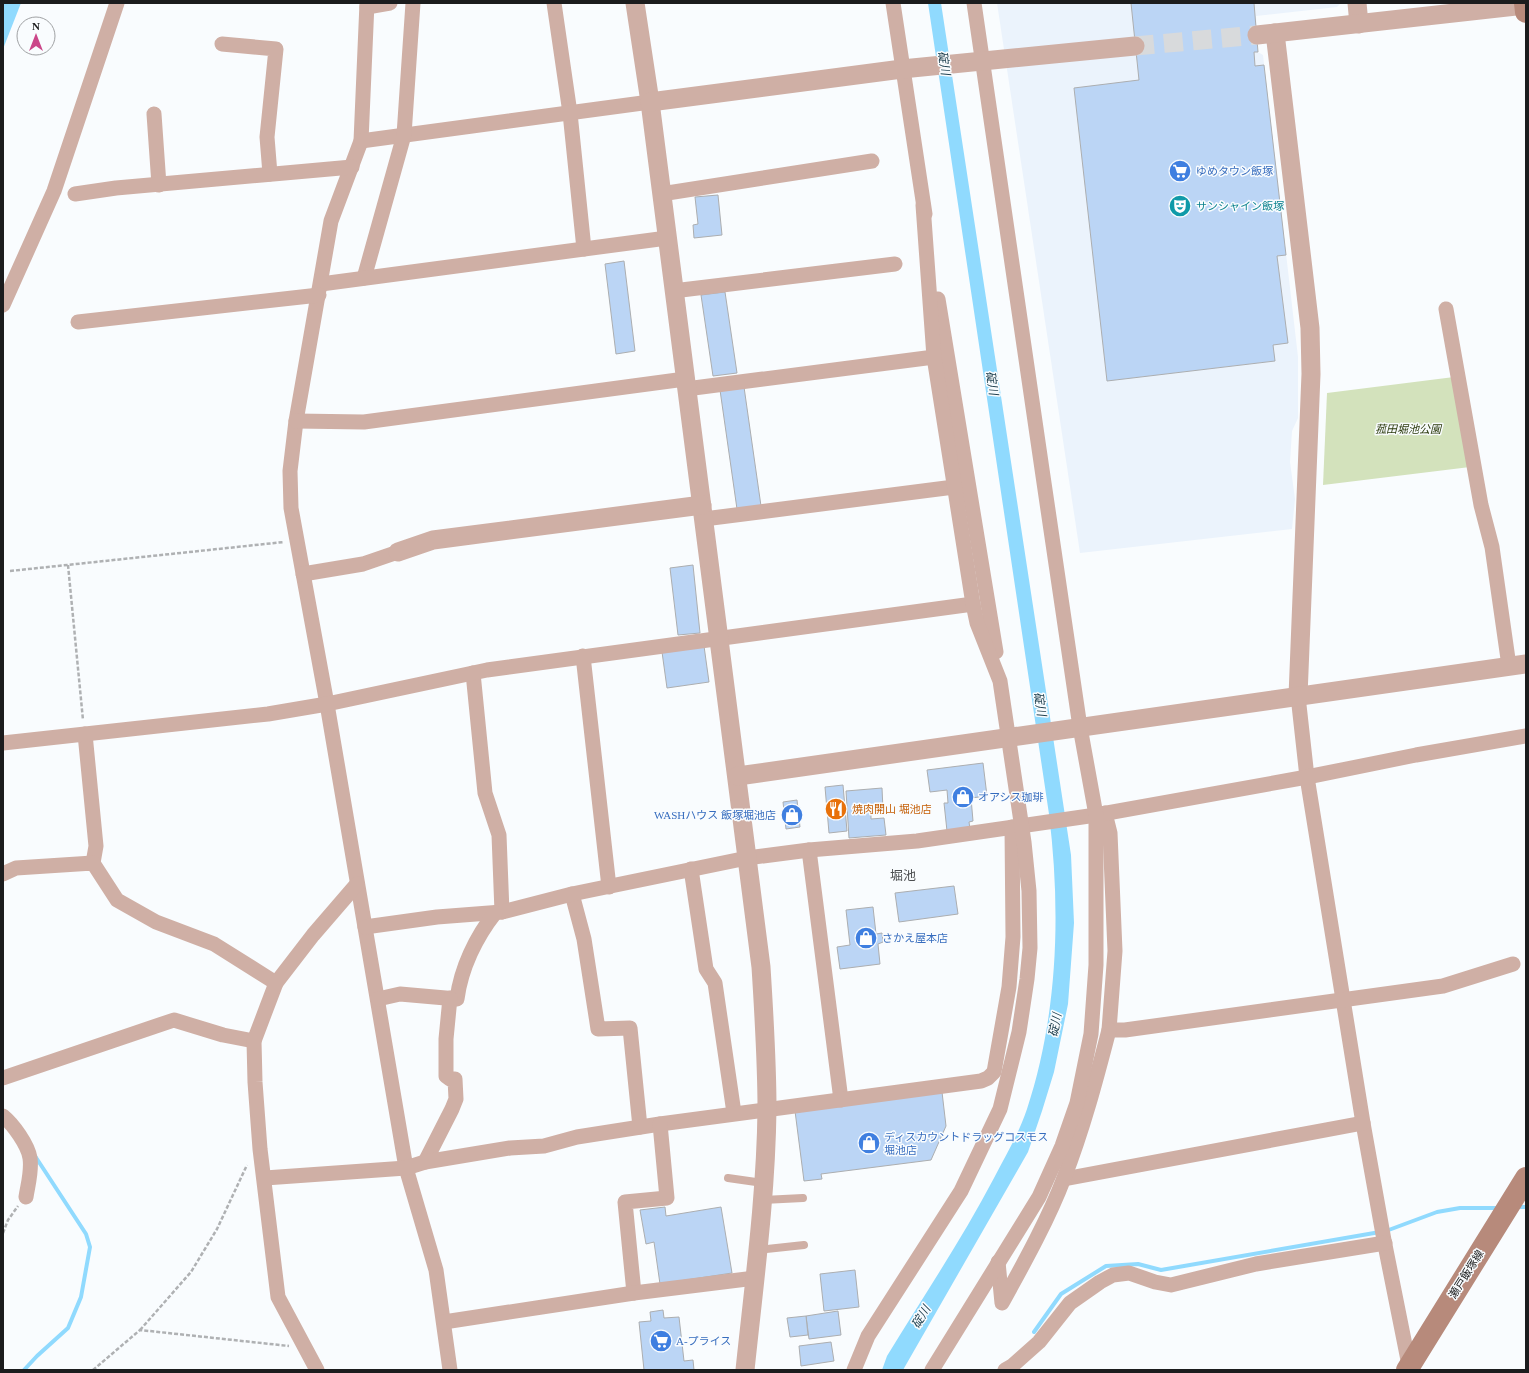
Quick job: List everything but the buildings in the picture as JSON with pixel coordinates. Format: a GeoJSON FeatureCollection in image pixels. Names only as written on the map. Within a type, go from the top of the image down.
{"type":"FeatureCollection","features":[{"type":"Feature","properties":{"kind":"main road","name":"瀬戸飯塚線"},"geometry":{"type":"LineString","coordinates":[[1408,1368],[1526,1178]]}},
{"type":"Feature","properties":{"kind":"street"},"geometry":{"type":"LineString","coordinates":[[3,305],[54,191],[117,3]]}},
{"type":"Feature","properties":{"kind":"street"},"geometry":{"type":"LineString","coordinates":[[390,3],[367,5],[361,141],[331,221],[296,421],[290,471],[291,508],[327,704],[406,1168],[436,1270],[450,1370]]}},
{"type":"Feature","properties":{"kind":"street"},"geometry":{"type":"LineString","coordinates":[[364,278],[404,135],[413,3]]}},
{"type":"Feature","properties":{"kind":"street"},"geometry":{"type":"LineString","coordinates":[[554,3],[570,113],[584,249]]}},
{"type":"Feature","properties":{"kind":"street"},"geometry":{"type":"LineString","coordinates":[[635,3],[650,102],[673,291],[738,776],[762,974],[766,1035],[767,1110],[763,1191],[745,1370]]}},
{"type":"Feature","properties":{"kind":"street"},"geometry":{"type":"LineString","coordinates":[[854,1370],[868,1336],[961,1190],[1000,1109],[1020,1032],[1030,948],[1029,891],[1019,826],[1010,737],[923,205],[893,3]]}},
{"type":"Feature","properties":{"kind":"street"},"geometry":{"type":"LineString","coordinates":[[932,1370],[1039,1197],[1062,1146],[1077,1103],[1091,1034],[1096,965],[1097,814],[1078,727],[979,62],[974,3]]}},
{"type":"Feature","properties":{"kind":"street"},"geometry":{"type":"LineString","coordinates":[[1357,3],[1359,24]]}},
{"type":"Feature","properties":{"kind":"street"},"geometry":{"type":"LineString","coordinates":[[1408,1368],[1363,1124],[1307,777],[1298,696],[1311,374],[1310,328],[1266,34],[1526,6]]}},
{"type":"Feature","properties":{"kind":"street"},"geometry":{"type":"LineString","coordinates":[[222,44],[276,49],[267,137],[270,174]]}},
{"type":"Feature","properties":{"kind":"street"},"geometry":{"type":"LineString","coordinates":[[361,141],[903,69],[1135,46]]}},
{"type":"Feature","properties":{"kind":"street"},"geometry":{"type":"LineString","coordinates":[[154,114],[158,185]]}},
{"type":"Feature","properties":{"kind":"street"},"geometry":{"type":"LineString","coordinates":[[661,194],[872,161]]}},
{"type":"Feature","properties":{"kind":"street"},"geometry":{"type":"LineString","coordinates":[[75,194],[352,167]]}},
{"type":"Feature","properties":{"kind":"street"},"geometry":{"type":"LineString","coordinates":[[923,205],[934,357],[954,487],[977,623],[1000,681]]}},
{"type":"Feature","properties":{"kind":"street"},"geometry":{"type":"LineString","coordinates":[[78,322],[320,290],[364,278],[667,238]]}},
{"type":"Feature","properties":{"kind":"street"},"geometry":{"type":"LineString","coordinates":[[673,291],[895,264]]}},
{"type":"Feature","properties":{"kind":"street"},"geometry":{"type":"LineString","coordinates":[[738,776],[1517,665],[1492,547],[1481,505],[1446,309]]}},
{"type":"Feature","properties":{"kind":"street"},"geometry":{"type":"LineString","coordinates":[[296,421],[364,422],[686,384],[934,357]]}},
{"type":"Feature","properties":{"kind":"street"},"geometry":{"type":"LineString","coordinates":[[303,574],[363,564],[432,540],[954,487]]}},
{"type":"Feature","properties":{"kind":"street"},"geometry":{"type":"LineString","coordinates":[[3,743],[268,714],[327,704],[473,673],[719,637],[973,604]]}},
{"type":"Feature","properties":{"kind":"street"},"geometry":{"type":"LineString","coordinates":[[583,656],[609,887]]}},
{"type":"Feature","properties":{"kind":"street"},"geometry":{"type":"LineString","coordinates":[[378,999],[400,994],[457,999],[459,981],[465,967],[485,926],[499,912],[499,835],[485,793],[473,673]]}},
{"type":"Feature","properties":{"kind":"street"},"geometry":{"type":"LineString","coordinates":[[85,734],[96,846],[93,863],[117,900],[156,922],[214,944],[276,983]]}},
{"type":"Feature","properties":{"kind":"street"},"geometry":{"type":"LineString","coordinates":[[365,927],[437,917],[499,912],[572,894],[748,858],[809,850],[917,841],[1097,814],[1307,777],[1431,752],[1526,736]]}},
{"type":"Feature","properties":{"kind":"street"},"geometry":{"type":"LineString","coordinates":[[998,1262],[1002,1303],[1022,1266],[1064,1179],[1088,1112],[1109,1030],[1116,951],[1110,833],[1097,814]]}},
{"type":"Feature","properties":{"kind":"street"},"geometry":{"type":"LineString","coordinates":[[265,1178],[406,1168],[425,1162],[510,1148],[544,1146],[576,1137],[640,1127],[734,1113],[767,1110],[981,1081],[988,1078],[994,1072],[1009,987],[1019,826]]}},
{"type":"Feature","properties":{"kind":"street"},"geometry":{"type":"LineString","coordinates":[[809,850],[842,1100]]}},
{"type":"Feature","properties":{"kind":"street"},"geometry":{"type":"LineString","coordinates":[[3,874],[16,868],[93,863]]}},
{"type":"Feature","properties":{"kind":"street"},"geometry":{"type":"LineString","coordinates":[[691,869],[706,969],[715,983],[734,1113]]}},
{"type":"Feature","properties":{"kind":"street"},"geometry":{"type":"LineString","coordinates":[[317,1370],[278,1297],[265,1178],[260,1149],[254,1082],[254,1041],[276,983],[313,935],[357,884]]}},
{"type":"Feature","properties":{"kind":"street"},"geometry":{"type":"LineString","coordinates":[[572,894],[584,939],[598,1029],[630,1028],[640,1127]]}},
{"type":"Feature","properties":{"kind":"street"},"geometry":{"type":"LineString","coordinates":[[1109,1030],[1133,1029],[1443,986],[1513,964]]}},
{"type":"Feature","properties":{"kind":"street"},"geometry":{"type":"LineString","coordinates":[[425,1162],[439,1138],[456,1099],[455,1079],[450,1079],[446,1076],[446,1039],[450,998]]}},
{"type":"Feature","properties":{"kind":"street"},"geometry":{"type":"LineString","coordinates":[[3,1078],[174,1020],[223,1035],[254,1041]]}},
{"type":"Feature","properties":{"kind":"street"},"geometry":{"type":"LineString","coordinates":[[3,1116],[15,1128],[30,1157],[30,1176],[26,1197]]}},
{"type":"Feature","properties":{"kind":"street"},"geometry":{"type":"LineString","coordinates":[[634,1294],[625,1202],[667,1198],[660,1124]]}},
{"type":"Feature","properties":{"kind":"street"},"geometry":{"type":"LineString","coordinates":[[1064,1179],[1363,1124]]}},
{"type":"Feature","properties":{"kind":"street"},"geometry":{"type":"LineString","coordinates":[[1005,1370],[1012,1366],[1039,1342],[1070,1303],[1100,1282],[1113,1275],[1129,1273],[1155,1282],[1171,1285],[1256,1264],[1383,1237]]}},
{"type":"Feature","properties":{"kind":"street"},"geometry":{"type":"LineString","coordinates":[[444,1322],[755,1278]]}},
{"type":"Feature","properties":{"kind":"lane"},"geometry":{"type":"LineString","coordinates":[[728,1178],[763,1191],[803,1198]]}},
{"type":"Feature","properties":{"kind":"lane"},"geometry":{"type":"LineString","coordinates":[[758,1250],[804,1245]]}},
{"type":"Feature","properties":{"kind":"path"},"geometry":{"type":"LineString","coordinates":[[10,571],[297,540]]}},
{"type":"Feature","properties":{"kind":"path"},"geometry":{"type":"LineString","coordinates":[[68,565],[85,734]]}},
{"type":"Feature","properties":{"kind":"path"},"geometry":{"type":"LineString","coordinates":[[93,1370],[140,1330],[191,1272],[217,1229],[249,1160],[260,1149]]}},
{"type":"Feature","properties":{"kind":"path"},"geometry":{"type":"LineString","coordinates":[[3,1233],[8,1220],[26,1197]]}},
{"type":"Feature","properties":{"kind":"path"},"geometry":{"type":"LineString","coordinates":[[140,1330],[305,1348]]}},
{"type":"Feature","properties":{"kind":"shaded area"},"geometry":{"type":"Polygon","coordinates":[[[997,3],[1341,3],[1337,7],[1256,16],[1258,52],[1263,55],[1298,357],[1298,418],[1292,431],[1290,462],[1295,499],[1292,529],[1080,553],[997,3]]]}},
{"type":"Feature","properties":{"kind":"green space","name":"菰田堀池公園"},"geometry":{"type":"Polygon","coordinates":[[[1454,377],[1470,467],[1323,485],[1327,393],[1454,377]]]}},
{"type":"Feature","properties":{"kind":"water"},"geometry":{"type":"Polygon","coordinates":[[[3,3],[21,3],[3,49],[3,3]]]}},
{"type":"Feature","properties":{"kind":"water","name":"碇川"},"geometry":{"type":"Polygon","coordinates":[[[928,3],[941,3],[1071,855],[1074,923],[1068,1004],[1054,1072],[1028,1152],[903,1370],[882,1370],[887,1356],[956,1246],[982,1201],[1024,1118],[1037,1073],[1045,1037],[1051,1000],[1054,963],[1055,888],[1049,814],[928,3]]]}},
{"type":"Feature","properties":{"kind":"waterway"},"geometry":{"type":"LineString","coordinates":[[24,1370],[68,1328],[81,1297],[90,1247],[86,1234],[35,1156]]}},
{"type":"Feature","properties":{"kind":"waterway"},"geometry":{"type":"LineString","coordinates":[[1516,1207],[1526,1207]]}},
{"type":"Feature","properties":{"kind":"waterway"},"geometry":{"type":"LineString","coordinates":[[1386,1231],[1437,1212],[1460,1208],[1499,1208]]}},
{"type":"Feature","properties":{"kind":"waterway"},"geometry":{"type":"LineString","coordinates":[[1034,1332],[1061,1294],[1106,1266],[1138,1264],[1161,1270],[1380,1232]]}},
{"type":"Feature","properties":{"kind":"tunnel"},"geometry":{"type":"LineString","coordinates":[[1135,46],[1257,35]]}},
{"type":"Feature","properties":{"kind":"place","name":"ゆめタウン飯塚"},"geometry":{"type":"Point","coordinates":[1180,171]}},
{"type":"Feature","properties":{"kind":"place","name":"サンシャイン飯塚"},"geometry":{"type":"Point","coordinates":[1180,206]}},
{"type":"Feature","properties":{"kind":"place","name":"オアシス珈琲"},"geometry":{"type":"Point","coordinates":[963,797]}},
{"type":"Feature","properties":{"kind":"place","name":"焼肉開山 堀池店"},"geometry":{"type":"Point","coordinates":[836,809]}},
{"type":"Feature","properties":{"kind":"place","name":"WASHハウス 飯塚堀池店"},"geometry":{"type":"Point","coordinates":[792,815]}},
{"type":"Feature","properties":{"kind":"place","name":"さかえ屋本店"},"geometry":{"type":"Point","coordinates":[866,938]}},
{"type":"Feature","properties":{"kind":"place","name":"ディスカウントドラッグコスモス 堀池店"},"geometry":{"type":"Point","coordinates":[869,1143]}},
{"type":"Feature","properties":{"kind":"place","name":"A-プライス"},"geometry":{"type":"Point","coordinates":[661,1341]}},
{"type":"Feature","properties":{"kind":"district","name":"堀池"},"geometry":{"type":"Point","coordinates":[903,875]}}]}
